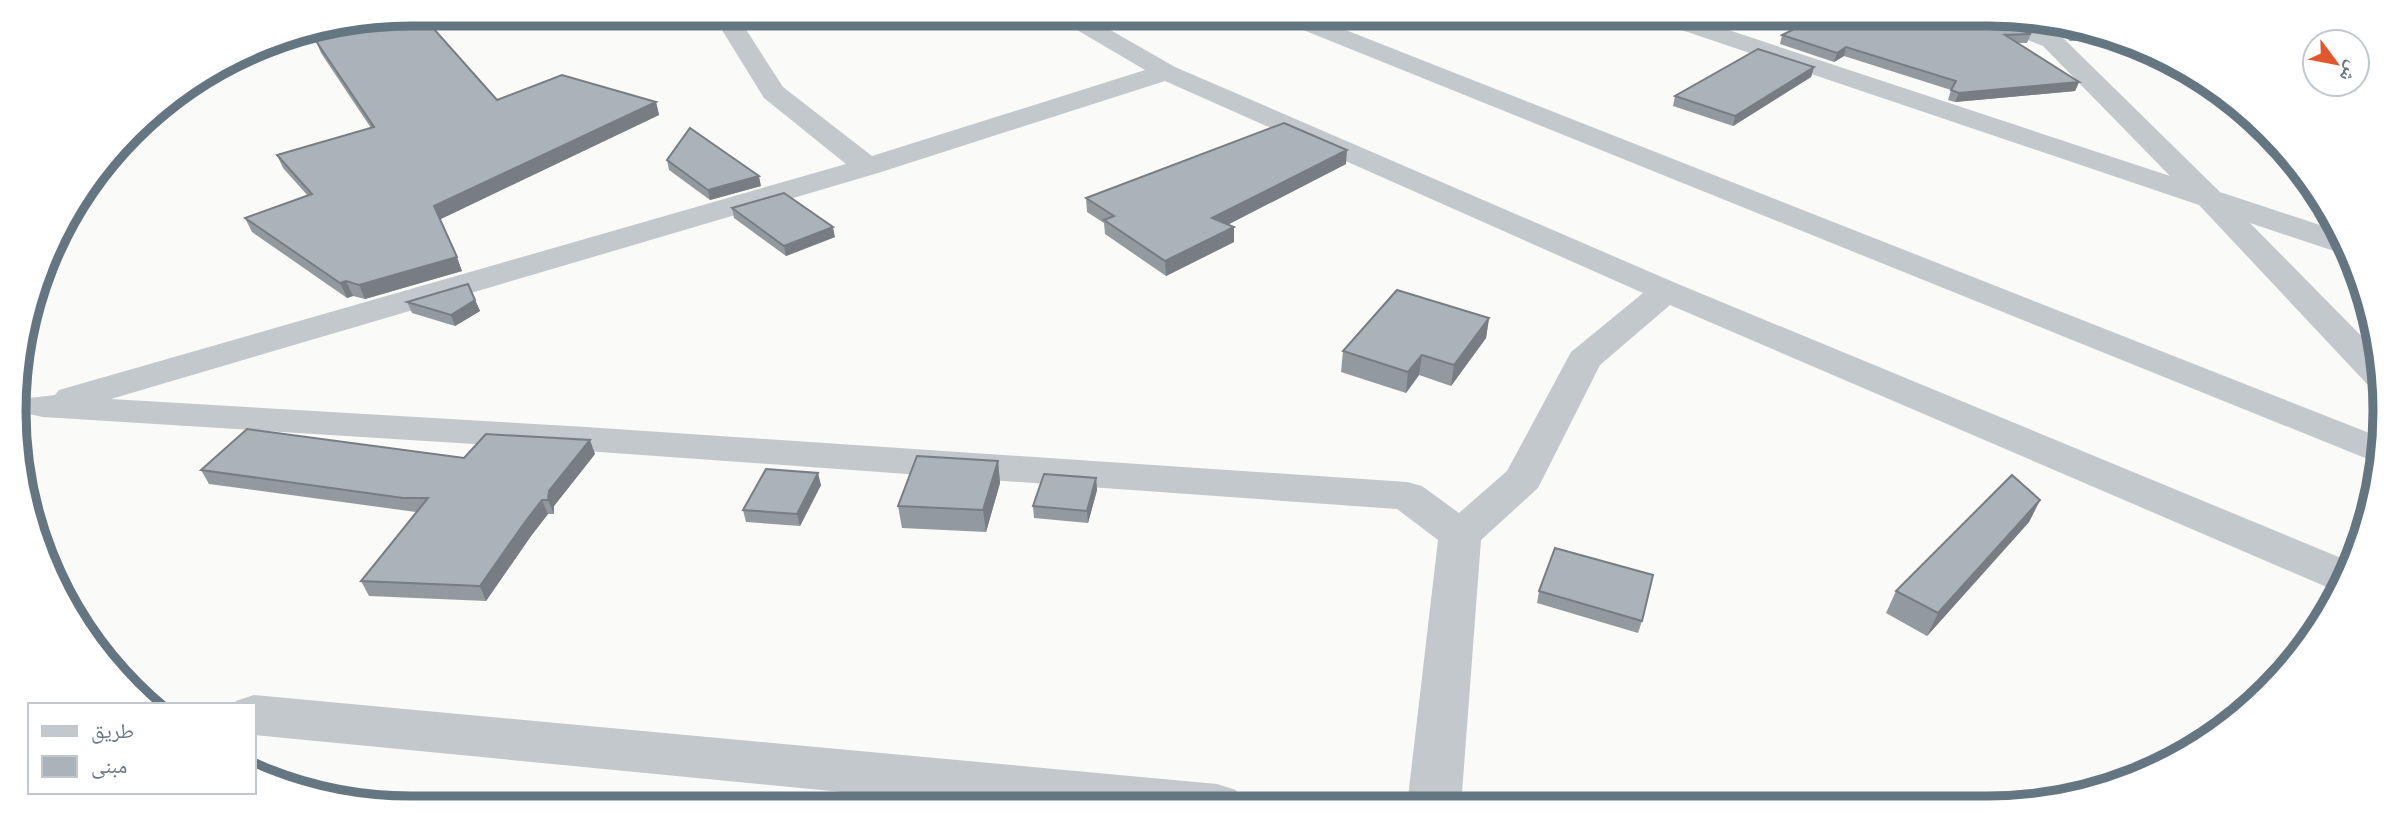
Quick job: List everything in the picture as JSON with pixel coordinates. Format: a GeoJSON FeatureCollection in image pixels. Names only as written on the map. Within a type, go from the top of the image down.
{"type":"FeatureCollection","features":[{"type":"Feature","properties":{"kind":"street"},"geometry":{"type":"LineString","coordinates":[[732,26],[773,92],[867,167]]}},
{"type":"Feature","properties":{"kind":"street"},"geometry":{"type":"LineString","coordinates":[[1095,26],[1166,72],[1666,291],[2336,573]]}},
{"type":"Feature","properties":{"kind":"street"},"geometry":{"type":"LineString","coordinates":[[1314,26],[2371,448]]}},
{"type":"Feature","properties":{"kind":"street"},"geometry":{"type":"LineString","coordinates":[[1693,26],[2332,240]]}},
{"type":"Feature","properties":{"kind":"street"},"geometry":{"type":"LineString","coordinates":[[2017,27],[2052,41],[2207,196],[2369,365]]}},
{"type":"Feature","properties":{"kind":"street"},"geometry":{"type":"LineString","coordinates":[[32,410],[867,167],[1166,72]]}},
{"type":"Feature","properties":{"kind":"street"},"geometry":{"type":"LineString","coordinates":[[1435,796],[1460,535],[1523,480],[1584,360],[1666,291]]}},
{"type":"Feature","properties":{"kind":"street"},"geometry":{"type":"LineString","coordinates":[[32,410],[600,440],[1407,496],[1460,535]]}},
{"type":"Feature","properties":{"kind":"street"},"geometry":{"type":"LineString","coordinates":[[256,715],[1111,796]]}},
{"type":"Feature","properties":{"kind":"building"},"geometry":{"type":"Polygon","coordinates":[[[424,26],[434,29],[497,100],[562,75],[656,102],[434,206],[457,257],[359,285],[346,281],[340,283],[245,218],[312,194],[277,155],[374,127],[316,41],[361,30],[424,26]]]}},
{"type":"Feature","properties":{"kind":"building"},"geometry":{"type":"Polygon","coordinates":[[[1800,26],[2012,27],[2031,34],[2005,35],[2079,82],[1959,93],[1951,90],[1956,81],[1846,47],[1837,53],[1782,35],[1800,26]]]}},
{"type":"Feature","properties":{"kind":"building"},"geometry":{"type":"Polygon","coordinates":[[[1758,49],[1814,67],[1735,116],[1675,96],[1758,49]]]}},
{"type":"Feature","properties":{"kind":"building"},"geometry":{"type":"Polygon","coordinates":[[[1284,123],[1347,150],[1212,218],[1234,227],[1165,261],[1104,220],[1114,216],[1086,198],[1284,123]]]}},
{"type":"Feature","properties":{"kind":"building"},"geometry":{"type":"Polygon","coordinates":[[[690,128],[759,176],[708,190],[667,160],[690,128]]]}},
{"type":"Feature","properties":{"kind":"building"},"geometry":{"type":"Polygon","coordinates":[[[784,193],[833,227],[784,246],[732,208],[784,193]]]}},
{"type":"Feature","properties":{"kind":"building"},"geometry":{"type":"Polygon","coordinates":[[[468,284],[475,300],[451,315],[407,302],[468,284]]]}},
{"type":"Feature","properties":{"kind":"building"},"geometry":{"type":"Polygon","coordinates":[[[1397,290],[1489,318],[1454,365],[1422,355],[1408,372],[1343,351],[1397,290]]]}},
{"type":"Feature","properties":{"kind":"building"},"geometry":{"type":"Polygon","coordinates":[[[247,429],[464,458],[486,434],[590,440],[549,491],[548,500],[542,500],[525,522],[480,586],[361,581],[428,498],[403,498],[201,470],[247,429]]]}},
{"type":"Feature","properties":{"kind":"building"},"geometry":{"type":"Polygon","coordinates":[[[917,456],[998,461],[983,510],[898,506],[917,456]]]}},
{"type":"Feature","properties":{"kind":"building"},"geometry":{"type":"Polygon","coordinates":[[[766,469],[818,473],[797,514],[743,510],[766,469]]]}},
{"type":"Feature","properties":{"kind":"building"},"geometry":{"type":"Polygon","coordinates":[[[1044,474],[1096,478],[1087,511],[1033,506],[1044,474]]]}},
{"type":"Feature","properties":{"kind":"building"},"geometry":{"type":"Polygon","coordinates":[[[2012,475],[2040,500],[1938,613],[1896,591],[2012,475]]]}},
{"type":"Feature","properties":{"kind":"building"},"geometry":{"type":"Polygon","coordinates":[[[1555,548],[1653,575],[1642,621],[1539,591],[1555,548]]]}}]}
